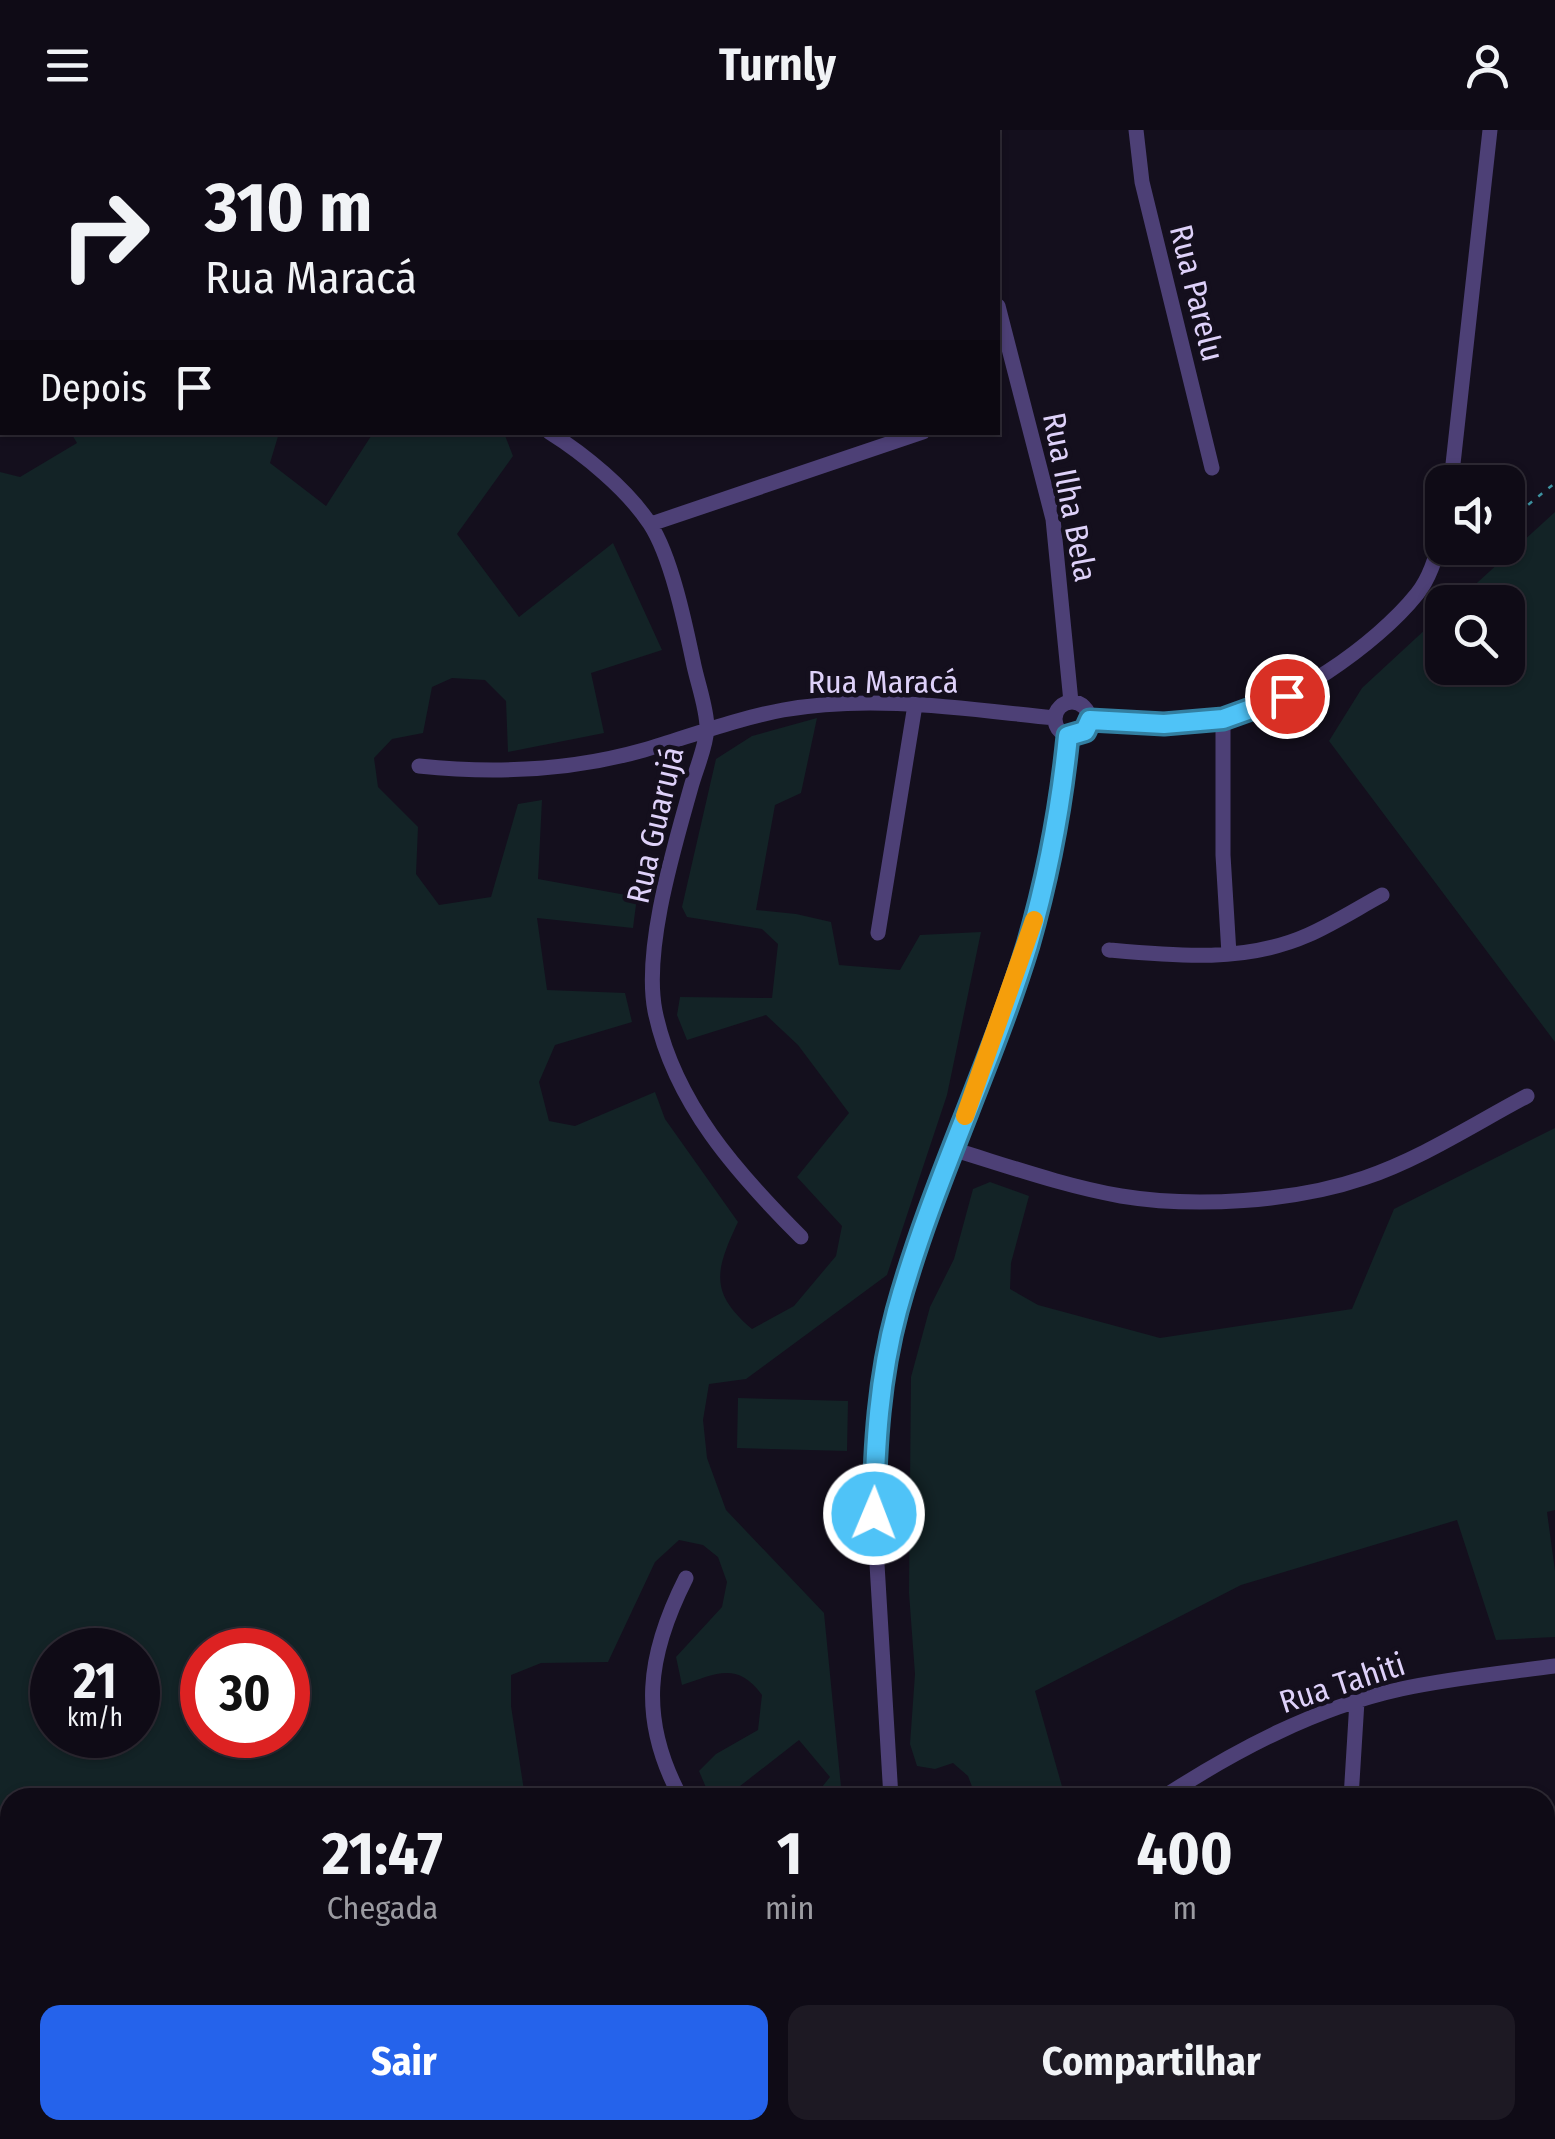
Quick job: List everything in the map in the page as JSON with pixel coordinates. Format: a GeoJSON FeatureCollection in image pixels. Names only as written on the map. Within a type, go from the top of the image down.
{"type":"FeatureCollection","features":[{"type":"Feature","properties":{"kind":"street","name":"Rua Parelu"},"geometry":{"type":"LineString","coordinates":[[1136,130],[1142,182],[1212,468]]}},
{"type":"Feature","properties":{"kind":"street"},"geometry":{"type":"LineString","coordinates":[[1453,465],[1490,130]]}},
{"type":"Feature","properties":{"kind":"street","name":"Rua Ilha Bela"},"geometry":{"type":"LineString","coordinates":[[1000,314],[1052,519],[1071,702]]}},
{"type":"Feature","properties":{"kind":"street","name":"Rua Guarujá"},"geometry":{"type":"LineString","coordinates":[[554,435],[611,481],[650,524],[669,569],[688,634],[707,728],[668,871],[655,956],[654,1008],[668,1057],[694,1113],[760,1197],[801,1237]]}},
{"type":"Feature","properties":{"kind":"street"},"geometry":{"type":"LineString","coordinates":[[650,524],[914,435]]}},
{"type":"Feature","properties":{"kind":"street"},"geometry":{"type":"LineString","coordinates":[[1090,720],[1164,724],[1223,719],[1287,696],[1338,665],[1386,625],[1419,592],[1431,565]]}},
{"type":"Feature","properties":{"kind":"street"},"geometry":{"type":"LineString","coordinates":[[1071,702],[1086,709],[1090,720],[1085,731],[1068,736],[1059,730],[1055,718],[1061,706],[1071,702]]}},
{"type":"Feature","properties":{"kind":"street","name":"Rua Maracá"},"geometry":{"type":"LineString","coordinates":[[418,766],[477,772],[534,770],[644,750],[707,728],[785,710],[842,703],[915,704],[1055,718]]}},
{"type":"Feature","properties":{"kind":"street"},"geometry":{"type":"LineString","coordinates":[[878,933],[915,704]]}},
{"type":"Feature","properties":{"kind":"street"},"geometry":{"type":"LineString","coordinates":[[1223,719],[1223,855],[1229,954]]}},
{"type":"Feature","properties":{"kind":"street"},"geometry":{"type":"LineString","coordinates":[[890,1788],[874,1514],[876,1423],[896,1312],[1032,932],[1061,804],[1068,736]]}},
{"type":"Feature","properties":{"kind":"street"},"geometry":{"type":"LineString","coordinates":[[1109,950],[1181,956],[1274,948],[1309,935],[1382,895]]}},
{"type":"Feature","properties":{"kind":"street"},"geometry":{"type":"LineString","coordinates":[[952,1149],[1123,1196],[1202,1201],[1268,1198],[1363,1178],[1416,1155],[1527,1096]]}},
{"type":"Feature","properties":{"kind":"street"},"geometry":{"type":"LineString","coordinates":[[675,1788],[654,1730],[651,1686],[656,1652],[686,1578]]}},
{"type":"Feature","properties":{"kind":"street","name":"Rua Tahiti"},"geometry":{"type":"LineString","coordinates":[[1180,1788],[1290,1726],[1357,1701],[1403,1689],[1555,1666]]}},
{"type":"Feature","properties":{"kind":"street"},"geometry":{"type":"LineString","coordinates":[[1353,1788],[1357,1701]]}},
{"type":"Feature","properties":{"kind":"path"},"geometry":{"type":"LineString","coordinates":[[1525,507],[1555,483]]}},
{"type":"Feature","properties":{"kind":"shaded area"},"geometry":{"type":"Polygon","coordinates":[[[72,435],[278,435],[270,463],[326,506],[372,435],[505,435],[513,456],[457,534],[519,617],[613,543],[662,650],[591,673],[604,733],[508,752],[506,701],[485,680],[452,678],[432,687],[423,733],[392,739],[374,758],[378,787],[418,827],[416,874],[439,905],[491,897],[518,804],[542,800],[538,879],[637,897],[633,928],[537,918],[547,990],[625,993],[632,1022],[555,1045],[539,1082],[549,1121],[575,1126],[655,1092],[665,1119],[738,1222],[725,1253],[720,1279],[728,1303],[752,1329],[794,1306],[836,1256],[842,1226],[797,1177],[849,1113],[798,1045],[766,1015],[687,1040],[677,1015],[680,997],[772,998],[778,944],[762,929],[687,917],[682,907],[716,759],[752,736],[817,718],[801,793],[775,805],[756,910],[831,922],[839,965],[900,970],[920,935],[981,932],[947,1095],[887,1275],[746,1379],[709,1384],[703,1420],[707,1458],[726,1510],[824,1613],[841,1788],[821,1788],[830,1777],[799,1740],[738,1788],[706,1788],[699,1771],[716,1754],[758,1730],[762,1695],[753,1684],[735,1674],[716,1674],[682,1685],[676,1657],[722,1607],[727,1582],[718,1557],[703,1545],[679,1540],[655,1562],[608,1662],[541,1663],[511,1675],[511,1706],[524,1788],[0,1788],[0,472],[20,477],[77,443],[72,435]]]}},
{"type":"Feature","properties":{"kind":"shaded area"},"geometry":{"type":"Polygon","coordinates":[[[1555,512],[1555,1042],[1329,741],[1362,688],[1425,630],[1425,685],[1525,685],[1525,585],[1475,585],[1497,565],[1525,565],[1525,539],[1555,512]]]}},
{"type":"Feature","properties":{"kind":"shaded area"},"geometry":{"type":"Polygon","coordinates":[[[1555,1128],[1555,1510],[1547,1512],[1555,1571],[1555,1637],[1496,1640],[1457,1520],[1241,1585],[1035,1691],[1062,1788],[973,1788],[968,1776],[953,1763],[935,1769],[917,1766],[910,1744],[915,1674],[909,1593],[911,1377],[930,1307],[954,1259],[973,1189],[990,1182],[1029,1196],[1011,1263],[1010,1289],[1038,1305],[1160,1338],[1352,1309],[1394,1209],[1555,1128]]]}},
{"type":"Feature","properties":{"kind":"shaded area"},"geometry":{"type":"Polygon","coordinates":[[[738,1398],[848,1401],[847,1451],[737,1448],[738,1398]]]}},
{"type":"Feature","properties":{"kind":"slow traffic"},"geometry":{"type":"LineString","coordinates":[[965,1116],[1034,920]]}},
{"type":"Feature","properties":{"kind":"route"},"geometry":{"type":"LineString","coordinates":[[874,1514],[876,1423],[896,1312],[1027,948],[1061,804],[1068,736],[1085,731],[1090,720],[1164,724],[1223,719],[1287,696]]}}]}
